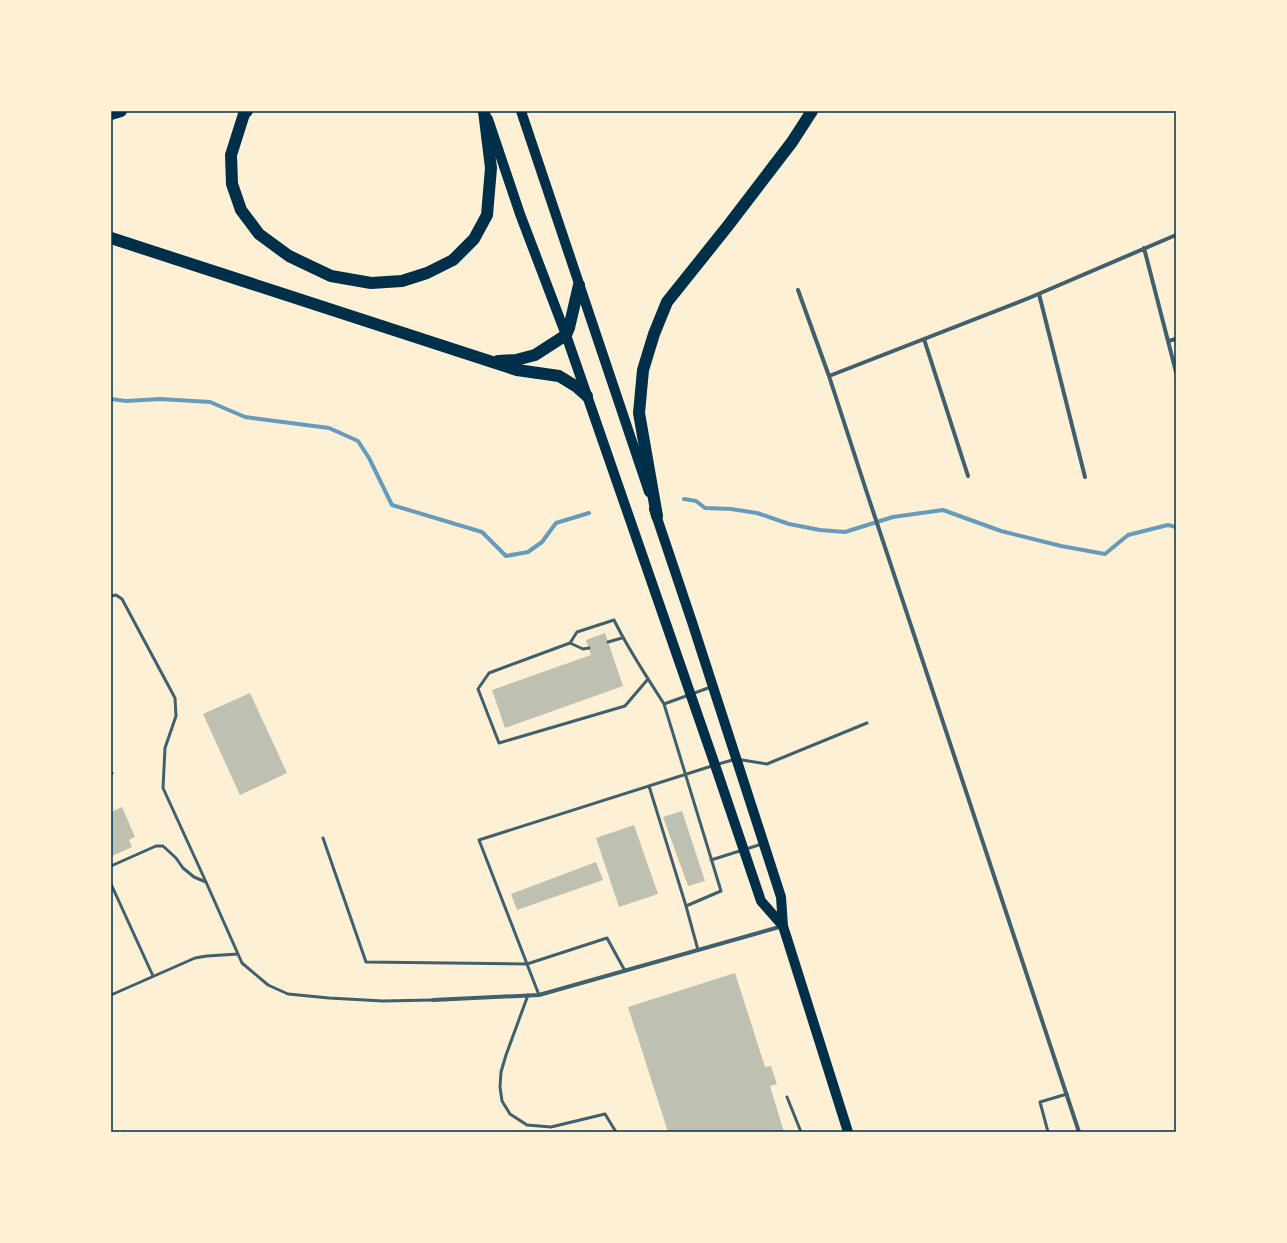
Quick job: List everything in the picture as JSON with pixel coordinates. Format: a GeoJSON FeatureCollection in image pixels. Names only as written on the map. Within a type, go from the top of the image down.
{"type":"FeatureCollection","features":[{"type":"Feature","properties":{"kind":"highway"},"geometry":{"type":"LineString","coordinates":[[111,114],[121,111]]}},
{"type":"Feature","properties":{"kind":"highway"},"geometry":{"type":"LineString","coordinates":[[247,111],[244,114],[231,155],[232,184],[241,210],[259,234],[289,256],[332,276],[371,283],[402,281],[427,273],[453,260],[474,239],[487,215],[491,168],[485,111]]}},
{"type":"Feature","properties":{"kind":"highway"},"geometry":{"type":"LineString","coordinates":[[657,516],[640,412],[643,370],[654,334],[667,302],[792,142],[812,111]]}},
{"type":"Feature","properties":{"kind":"highway"},"geometry":{"type":"LineString","coordinates":[[111,238],[517,370],[559,376],[587,396]]}},
{"type":"Feature","properties":{"kind":"highway"},"geometry":{"type":"LineString","coordinates":[[491,361],[516,360],[535,355],[566,335],[580,285]]}},
{"type":"Feature","properties":{"kind":"main road"},"geometry":{"type":"LineString","coordinates":[[485,111],[520,214],[566,335],[761,901],[783,926]]}},
{"type":"Feature","properties":{"kind":"main road"},"geometry":{"type":"LineString","coordinates":[[521,111],[657,516],[781,897],[783,926],[848,1132]]}},
{"type":"Feature","properties":{"kind":"street"},"geometry":{"type":"LineString","coordinates":[[829,376],[1039,294],[1176,235]]}},
{"type":"Feature","properties":{"kind":"street"},"geometry":{"type":"LineString","coordinates":[[1144,248],[1176,372]]}},
{"type":"Feature","properties":{"kind":"street"},"geometry":{"type":"LineString","coordinates":[[798,290],[829,376],[1079,1132]]}},
{"type":"Feature","properties":{"kind":"street"},"geometry":{"type":"LineString","coordinates":[[1039,294],[1085,477]]}},
{"type":"Feature","properties":{"kind":"street"},"geometry":{"type":"LineString","coordinates":[[924,339],[968,476]]}},
{"type":"Feature","properties":{"kind":"street"},"geometry":{"type":"LineString","coordinates":[[1168,341],[1176,339]]}},
{"type":"Feature","properties":{"kind":"street"},"geometry":{"type":"LineString","coordinates":[[433,1000],[539,995],[783,926]]}},
{"type":"Feature","properties":{"kind":"lane"},"geometry":{"type":"LineString","coordinates":[[111,596],[116,595],[122,600],[175,698],[176,716],[165,748],[163,788],[242,963],[268,985],[288,994],[383,1001],[433,1000]]}},
{"type":"Feature","properties":{"kind":"lane"},"geometry":{"type":"LineString","coordinates":[[648,679],[625,706],[499,743],[478,690],[489,673],[570,643],[577,632],[614,620],[622,638],[664,704],[721,891],[686,906]]}},
{"type":"Feature","properties":{"kind":"lane"},"geometry":{"type":"LineString","coordinates":[[608,642],[622,638]]}},
{"type":"Feature","properties":{"kind":"lane"},"geometry":{"type":"LineString","coordinates":[[570,643],[583,649],[589,648]]}},
{"type":"Feature","properties":{"kind":"lane"},"geometry":{"type":"LineString","coordinates":[[664,704],[713,686]]}},
{"type":"Feature","properties":{"kind":"lane"},"geometry":{"type":"LineString","coordinates":[[539,995],[479,840],[715,764],[736,759],[767,764],[867,723]]}},
{"type":"Feature","properties":{"kind":"lane"},"geometry":{"type":"LineString","coordinates":[[649,786],[698,950]]}},
{"type":"Feature","properties":{"kind":"lane"},"geometry":{"type":"LineString","coordinates":[[323,838],[366,962],[527,964],[607,938],[625,971]]}},
{"type":"Feature","properties":{"kind":"lane"},"geometry":{"type":"LineString","coordinates":[[712,860],[764,844]]}},
{"type":"Feature","properties":{"kind":"lane"},"geometry":{"type":"LineString","coordinates":[[111,866],[156,846],[163,846],[176,858],[183,868],[194,877],[206,882]]}},
{"type":"Feature","properties":{"kind":"lane"},"geometry":{"type":"LineString","coordinates":[[111,884],[153,976]]}},
{"type":"Feature","properties":{"kind":"lane"},"geometry":{"type":"LineString","coordinates":[[111,995],[195,958],[238,954]]}},
{"type":"Feature","properties":{"kind":"lane"},"geometry":{"type":"LineString","coordinates":[[528,996],[501,1072],[500,1087],[502,1101],[510,1114],[527,1125],[551,1127],[605,1114],[616,1132]]}},
{"type":"Feature","properties":{"kind":"lane"},"geometry":{"type":"LineString","coordinates":[[1048,1132],[1040,1102],[1067,1094]]}},
{"type":"Feature","properties":{"kind":"lane"},"geometry":{"type":"LineString","coordinates":[[787,1097],[801,1132]]}},
{"type":"Feature","properties":{"kind":"building"},"geometry":{"type":"Polygon","coordinates":[[[605,633],[623,686],[505,728],[492,690],[591,655],[586,640],[605,633]]]}},
{"type":"Feature","properties":{"kind":"building"},"geometry":{"type":"Polygon","coordinates":[[[250,693],[287,773],[240,795],[203,714],[250,693]]]}},
{"type":"Feature","properties":{"kind":"building"},"geometry":{"type":"Polygon","coordinates":[[[122,807],[135,837],[129,840],[132,847],[112,856],[111,812],[122,807]]]}},
{"type":"Feature","properties":{"kind":"building"},"geometry":{"type":"Polygon","coordinates":[[[682,811],[705,881],[688,886],[663,817],[682,811]]]}},
{"type":"Feature","properties":{"kind":"building"},"geometry":{"type":"Polygon","coordinates":[[[634,825],[658,894],[619,907],[596,838],[634,825]]]}},
{"type":"Feature","properties":{"kind":"building"},"geometry":{"type":"Polygon","coordinates":[[[596,862],[603,880],[517,910],[511,894],[596,862]]]}},
{"type":"Feature","properties":{"kind":"building"},"geometry":{"type":"Polygon","coordinates":[[[735,973],[765,1067],[771,1066],[777,1084],[770,1086],[784,1132],[668,1132],[628,1007],[735,973]]]}},
{"type":"Feature","properties":{"kind":"waterway"},"geometry":{"type":"LineString","coordinates":[[111,399],[126,401],[160,399],[210,402],[245,417],[329,428],[358,441],[369,458],[392,505],[482,532],[506,556],[528,552],[542,542],[556,523],[589,513]]}},
{"type":"Feature","properties":{"kind":"waterway"},"geometry":{"type":"LineString","coordinates":[[684,499],[696,501],[705,508],[731,509],[757,513],[789,524],[820,530],[845,532],[893,517],[943,510],[1001,531],[1061,546],[1105,554],[1128,535],[1168,525],[1176,527]]}}]}
